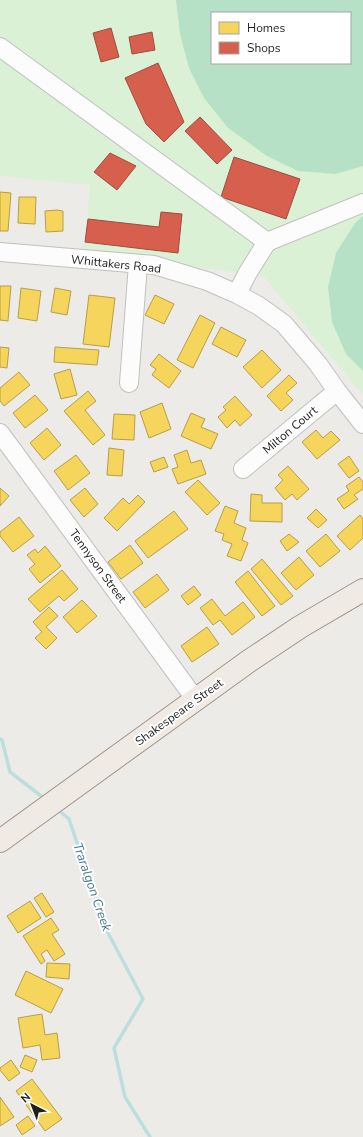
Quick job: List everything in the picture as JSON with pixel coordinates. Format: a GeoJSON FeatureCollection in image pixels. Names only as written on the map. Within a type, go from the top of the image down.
{"type":"FeatureCollection","features":[{"type":"Feature","properties":{"kind":"main road","name":"Shakespeare Street"},"geometry":{"type":"LineString","coordinates":[[0,841],[249,662],[300,627],[363,590]]}},
{"type":"Feature","properties":{"kind":"street"},"geometry":{"type":"LineString","coordinates":[[0,47],[267,242]]}},
{"type":"Feature","properties":{"kind":"street"},"geometry":{"type":"LineString","coordinates":[[316,222],[363,196]]}},
{"type":"Feature","properties":{"kind":"street"},"geometry":{"type":"LineString","coordinates":[[237,294],[247,274],[267,242],[363,203]]}},
{"type":"Feature","properties":{"kind":"street","name":"Whittakers Road"},"geometry":{"type":"LineString","coordinates":[[0,252],[154,266],[199,279],[237,294],[259,306],[284,324],[318,364],[363,424]]}},
{"type":"Feature","properties":{"kind":"street"},"geometry":{"type":"LineString","coordinates":[[128,383],[138,264]]}},
{"type":"Feature","properties":{"kind":"street","name":"Milton Court"},"geometry":{"type":"LineString","coordinates":[[243,469],[337,391]]}},
{"type":"Feature","properties":{"kind":"street","name":"Tennyson Street"},"geometry":{"type":"LineString","coordinates":[[0,433],[196,700]]}},
{"type":"Feature","properties":{"kind":"green space"},"geometry":{"type":"Polygon","coordinates":[[[0,0],[363,0],[363,395],[264,277],[80,248],[85,242],[90,185],[0,176],[0,0]]]}},
{"type":"Feature","properties":{"kind":"green space"},"geometry":{"type":"Polygon","coordinates":[[[176,0],[363,0],[363,166],[335,174],[298,171],[267,156],[228,128],[204,98],[189,68],[180,34],[176,0]]]}},
{"type":"Feature","properties":{"kind":"green space"},"geometry":{"type":"Polygon","coordinates":[[[363,216],[363,371],[346,354],[332,322],[328,287],[336,253],[355,223],[363,216]]]}},
{"type":"Feature","properties":{"kind":"building: Homes"},"geometry":{"type":"Polygon","coordinates":[[[0,192],[11,193],[8,231],[0,231],[0,192]]]}},
{"type":"Feature","properties":{"kind":"building: Homes"},"geometry":{"type":"Polygon","coordinates":[[[19,197],[36,197],[35,224],[18,223],[19,197]]]}},
{"type":"Feature","properties":{"kind":"building: Homes"},"geometry":{"type":"Polygon","coordinates":[[[45,211],[63,211],[63,231],[46,232],[45,211]]]}},
{"type":"Feature","properties":{"kind":"building: Homes"},"geometry":{"type":"Polygon","coordinates":[[[0,286],[11,286],[8,321],[0,320],[0,286]]]}},
{"type":"Feature","properties":{"kind":"building: Homes"},"geometry":{"type":"Polygon","coordinates":[[[21,288],[41,291],[37,321],[18,318],[21,288]]]}},
{"type":"Feature","properties":{"kind":"building: Homes"},"geometry":{"type":"Polygon","coordinates":[[[55,288],[71,291],[67,315],[51,312],[55,288]]]}},
{"type":"Feature","properties":{"kind":"building: Homes"},"geometry":{"type":"Polygon","coordinates":[[[89,295],[115,298],[109,347],[83,344],[89,295]]]}},
{"type":"Feature","properties":{"kind":"building: Homes"},"geometry":{"type":"Polygon","coordinates":[[[155,295],[174,304],[164,324],[145,315],[155,295]]]}},
{"type":"Feature","properties":{"kind":"building: Homes"},"geometry":{"type":"Polygon","coordinates":[[[200,315],[215,323],[193,368],[177,360],[200,315]]]}},
{"type":"Feature","properties":{"kind":"building: Homes"},"geometry":{"type":"Polygon","coordinates":[[[221,327],[246,340],[237,357],[212,344],[221,327]]]}},
{"type":"Feature","properties":{"kind":"building: Homes"},"geometry":{"type":"Polygon","coordinates":[[[0,347],[9,348],[7,368],[0,367],[0,347]]]}},
{"type":"Feature","properties":{"kind":"building: Homes"},"geometry":{"type":"Polygon","coordinates":[[[55,347],[99,350],[97,365],[54,362],[55,347]]]}},
{"type":"Feature","properties":{"kind":"building: Homes"},"geometry":{"type":"Polygon","coordinates":[[[262,350],[281,370],[262,388],[243,367],[262,350]]]}},
{"type":"Feature","properties":{"kind":"building: Homes"},"geometry":{"type":"Polygon","coordinates":[[[159,354],[181,371],[169,388],[152,375],[156,369],[150,365],[159,354]]]}},
{"type":"Feature","properties":{"kind":"building: Homes"},"geometry":{"type":"Polygon","coordinates":[[[70,369],[77,395],[61,399],[54,374],[70,369]]]}},
{"type":"Feature","properties":{"kind":"building: Homes"},"geometry":{"type":"Polygon","coordinates":[[[19,372],[30,385],[4,406],[0,401],[0,388],[19,372]]]}},
{"type":"Feature","properties":{"kind":"building: Homes"},"geometry":{"type":"Polygon","coordinates":[[[289,375],[297,383],[286,393],[293,400],[281,411],[267,396],[289,375]]]}},
{"type":"Feature","properties":{"kind":"building: Homes"},"geometry":{"type":"Polygon","coordinates":[[[88,391],[96,401],[85,410],[105,435],[93,445],[64,411],[88,391]]]}},
{"type":"Feature","properties":{"kind":"building: Homes"},"geometry":{"type":"Polygon","coordinates":[[[35,395],[48,410],[25,428],[13,413],[35,395]]]}},
{"type":"Feature","properties":{"kind":"building: Homes"},"geometry":{"type":"Polygon","coordinates":[[[235,396],[252,415],[240,426],[235,420],[227,428],[218,417],[226,410],[223,407],[235,396]]]}},
{"type":"Feature","properties":{"kind":"building: Homes"},"geometry":{"type":"Polygon","coordinates":[[[162,403],[171,429],[149,438],[140,412],[162,403]]]}},
{"type":"Feature","properties":{"kind":"building: Homes"},"geometry":{"type":"Polygon","coordinates":[[[191,413],[205,419],[201,427],[218,434],[211,449],[181,436],[191,413]]]}},
{"type":"Feature","properties":{"kind":"building: Homes"},"geometry":{"type":"Polygon","coordinates":[[[114,414],[135,415],[134,440],[112,439],[114,414]]]}},
{"type":"Feature","properties":{"kind":"building: Homes"},"geometry":{"type":"Polygon","coordinates":[[[47,428],[61,445],[44,460],[30,443],[47,428]]]}},
{"type":"Feature","properties":{"kind":"building: Homes"},"geometry":{"type":"Polygon","coordinates":[[[316,430],[323,438],[331,431],[340,440],[317,459],[302,442],[316,430]]]}},
{"type":"Feature","properties":{"kind":"building: Homes"},"geometry":{"type":"Polygon","coordinates":[[[109,448],[124,450],[122,476],[107,475],[109,448]]]}},
{"type":"Feature","properties":{"kind":"building: Homes"},"geometry":{"type":"Polygon","coordinates":[[[187,450],[191,463],[201,460],[206,474],[178,484],[172,469],[178,467],[174,455],[187,450]]]}},
{"type":"Feature","properties":{"kind":"building: Homes"},"geometry":{"type":"Polygon","coordinates":[[[76,455],[90,473],[68,490],[54,471],[76,455]]]}},
{"type":"Feature","properties":{"kind":"building: Homes"},"geometry":{"type":"Polygon","coordinates":[[[349,456],[359,471],[349,478],[338,464],[349,456]]]}},
{"type":"Feature","properties":{"kind":"building: Homes"},"geometry":{"type":"Polygon","coordinates":[[[164,457],[168,467],[154,472],[150,462],[164,457]]]}},
{"type":"Feature","properties":{"kind":"building: Homes"},"geometry":{"type":"Polygon","coordinates":[[[288,466],[309,489],[297,500],[292,494],[285,500],[275,488],[283,480],[278,475],[288,466]]]}},
{"type":"Feature","properties":{"kind":"building: Homes"},"geometry":{"type":"Polygon","coordinates":[[[359,477],[363,482],[363,489],[354,495],[358,499],[344,509],[337,499],[349,491],[346,486],[359,477]]]}},
{"type":"Feature","properties":{"kind":"building: Homes"},"geometry":{"type":"Polygon","coordinates":[[[198,480],[220,503],[207,515],[185,492],[198,480]]]}},
{"type":"Feature","properties":{"kind":"building: Homes"},"geometry":{"type":"Polygon","coordinates":[[[0,488],[9,496],[0,506],[0,488]]]}},
{"type":"Feature","properties":{"kind":"building: Homes"},"geometry":{"type":"Polygon","coordinates":[[[85,488],[98,504],[84,517],[70,500],[85,488]]]}},
{"type":"Feature","properties":{"kind":"building: Homes"},"geometry":{"type":"Polygon","coordinates":[[[251,494],[262,495],[262,503],[282,503],[282,522],[250,521],[251,494]]]}},
{"type":"Feature","properties":{"kind":"building: Homes"},"geometry":{"type":"Polygon","coordinates":[[[138,495],[145,502],[117,531],[104,518],[123,498],[129,504],[138,495]]]}},
{"type":"Feature","properties":{"kind":"building: Homes"},"geometry":{"type":"Polygon","coordinates":[[[225,506],[238,511],[234,523],[246,528],[242,540],[248,543],[241,561],[227,556],[232,544],[222,540],[224,534],[215,531],[225,506]]]}},
{"type":"Feature","properties":{"kind":"building: Homes"},"geometry":{"type":"Polygon","coordinates":[[[316,509],[327,520],[318,528],[307,518],[316,509]]]}},
{"type":"Feature","properties":{"kind":"building: Homes"},"geometry":{"type":"Polygon","coordinates":[[[174,511],[188,529],[148,558],[135,541],[174,511]]]}},
{"type":"Feature","properties":{"kind":"building: Homes"},"geometry":{"type":"Polygon","coordinates":[[[360,515],[363,519],[363,538],[350,550],[337,536],[360,515]]]}},
{"type":"Feature","properties":{"kind":"building: Homes"},"geometry":{"type":"Polygon","coordinates":[[[19,517],[34,536],[13,552],[0,536],[0,532],[19,517]]]}},
{"type":"Feature","properties":{"kind":"building: Homes"},"geometry":{"type":"Polygon","coordinates":[[[289,534],[299,542],[287,551],[280,541],[289,534]]]}},
{"type":"Feature","properties":{"kind":"building: Homes"},"geometry":{"type":"Polygon","coordinates":[[[326,534],[340,551],[320,567],[306,551],[326,534]]]}},
{"type":"Feature","properties":{"kind":"building: Homes"},"geometry":{"type":"Polygon","coordinates":[[[130,545],[143,563],[121,579],[108,562],[130,545]]]}},
{"type":"Feature","properties":{"kind":"building: Homes"},"geometry":{"type":"Polygon","coordinates":[[[45,546],[61,566],[40,583],[29,569],[35,564],[27,555],[35,549],[38,553],[45,546]]]}},
{"type":"Feature","properties":{"kind":"building: Homes"},"geometry":{"type":"Polygon","coordinates":[[[299,557],[314,575],[296,590],[281,573],[299,557]]]}},
{"type":"Feature","properties":{"kind":"building: Homes"},"geometry":{"type":"Polygon","coordinates":[[[262,559],[293,596],[281,605],[251,569],[262,559]]]}},
{"type":"Feature","properties":{"kind":"building: Homes"},"geometry":{"type":"Polygon","coordinates":[[[62,570],[78,589],[64,601],[59,596],[40,612],[28,599],[62,570]]]}},
{"type":"Feature","properties":{"kind":"building: Homes"},"geometry":{"type":"Polygon","coordinates":[[[248,571],[275,606],[262,616],[235,582],[248,571]]]}},
{"type":"Feature","properties":{"kind":"building: Homes"},"geometry":{"type":"Polygon","coordinates":[[[157,574],[169,590],[145,608],[133,592],[157,574]]]}},
{"type":"Feature","properties":{"kind":"building: Homes"},"geometry":{"type":"Polygon","coordinates":[[[194,586],[201,595],[188,605],[181,596],[194,586]]]}},
{"type":"Feature","properties":{"kind":"building: Homes"},"geometry":{"type":"Polygon","coordinates":[[[212,599],[225,616],[243,602],[255,617],[232,635],[220,620],[213,625],[200,608],[212,599]]]}},
{"type":"Feature","properties":{"kind":"building: Homes"},"geometry":{"type":"Polygon","coordinates":[[[82,600],[97,616],[77,633],[63,617],[82,600]]]}},
{"type":"Feature","properties":{"kind":"building: Homes"},"geometry":{"type":"Polygon","coordinates":[[[49,607],[58,616],[46,627],[57,638],[46,649],[35,638],[42,632],[33,622],[49,607]]]}},
{"type":"Feature","properties":{"kind":"building: Homes"},"geometry":{"type":"Polygon","coordinates":[[[207,627],[219,644],[192,662],[181,646],[207,627]]]}},
{"type":"Feature","properties":{"kind":"building: Homes"},"geometry":{"type":"Polygon","coordinates":[[[42,893],[54,912],[46,917],[34,898],[42,893]]]}},
{"type":"Feature","properties":{"kind":"building: Homes"},"geometry":{"type":"Polygon","coordinates":[[[30,901],[41,918],[18,933],[7,916],[30,901]]]}},
{"type":"Feature","properties":{"kind":"building: Homes"},"geometry":{"type":"Polygon","coordinates":[[[51,918],[59,930],[52,934],[65,954],[54,961],[47,950],[41,954],[45,961],[41,964],[23,936],[51,918]]]}},
{"type":"Feature","properties":{"kind":"building: Homes"},"geometry":{"type":"Polygon","coordinates":[[[47,963],[70,964],[69,979],[46,977],[47,963]]]}},
{"type":"Feature","properties":{"kind":"building: Homes"},"geometry":{"type":"Polygon","coordinates":[[[26,971],[63,989],[51,1013],[15,995],[26,971]]]}},
{"type":"Feature","properties":{"kind":"building: Homes"},"geometry":{"type":"Polygon","coordinates":[[[42,1014],[45,1035],[57,1033],[60,1058],[42,1060],[40,1045],[23,1048],[18,1018],[42,1014]]]}},
{"type":"Feature","properties":{"kind":"building: Homes"},"geometry":{"type":"Polygon","coordinates":[[[25,1055],[37,1060],[32,1072],[20,1067],[25,1055]]]}},
{"type":"Feature","properties":{"kind":"building: Homes"},"geometry":{"type":"Polygon","coordinates":[[[11,1060],[20,1073],[9,1081],[0,1068],[11,1060]]]}},
{"type":"Feature","properties":{"kind":"building: Homes"},"geometry":{"type":"Polygon","coordinates":[[[32,1079],[62,1119],[45,1131],[16,1091],[32,1079]]]}},
{"type":"Feature","properties":{"kind":"building: Homes"},"geometry":{"type":"Polygon","coordinates":[[[0,1097],[14,1117],[0,1126],[0,1097]]]}},
{"type":"Feature","properties":{"kind":"building: Homes"},"geometry":{"type":"Polygon","coordinates":[[[28,1116],[35,1126],[22,1135],[16,1125],[28,1116]]]}},
{"type":"Feature","properties":{"kind":"building: Shops"},"geometry":{"type":"Polygon","coordinates":[[[111,28],[119,57],[101,62],[93,33],[111,28]]]}},
{"type":"Feature","properties":{"kind":"building: Shops"},"geometry":{"type":"Polygon","coordinates":[[[152,32],[155,50],[132,54],[129,37],[152,32]]]}},
{"type":"Feature","properties":{"kind":"building: Shops"},"geometry":{"type":"Polygon","coordinates":[[[158,63],[184,122],[164,142],[146,124],[125,78],[158,63]]]}},
{"type":"Feature","properties":{"kind":"building: Shops"},"geometry":{"type":"Polygon","coordinates":[[[200,117],[232,150],[217,164],[185,131],[200,117]]]}},
{"type":"Feature","properties":{"kind":"building: Shops"},"geometry":{"type":"Polygon","coordinates":[[[110,153],[136,166],[117,190],[94,172],[110,153]]]}},
{"type":"Feature","properties":{"kind":"building: Shops"},"geometry":{"type":"Polygon","coordinates":[[[234,157],[300,179],[286,219],[221,197],[234,157]]]}},
{"type":"Feature","properties":{"kind":"building: Shops"},"geometry":{"type":"Polygon","coordinates":[[[161,212],[182,214],[178,253],[85,242],[88,219],[159,227],[161,212]]]}},
{"type":"Feature","properties":{"kind":"waterway","name":"Traralgon Creek"},"geometry":{"type":"LineString","coordinates":[[0,739],[2,740],[10,772],[45,799]]}},
{"type":"Feature","properties":{"kind":"waterway","name":"Traralgon Creek"},"geometry":{"type":"LineString","coordinates":[[57,809],[69,819],[106,929],[143,999],[114,1048],[125,1097],[150,1137]]}}]}
